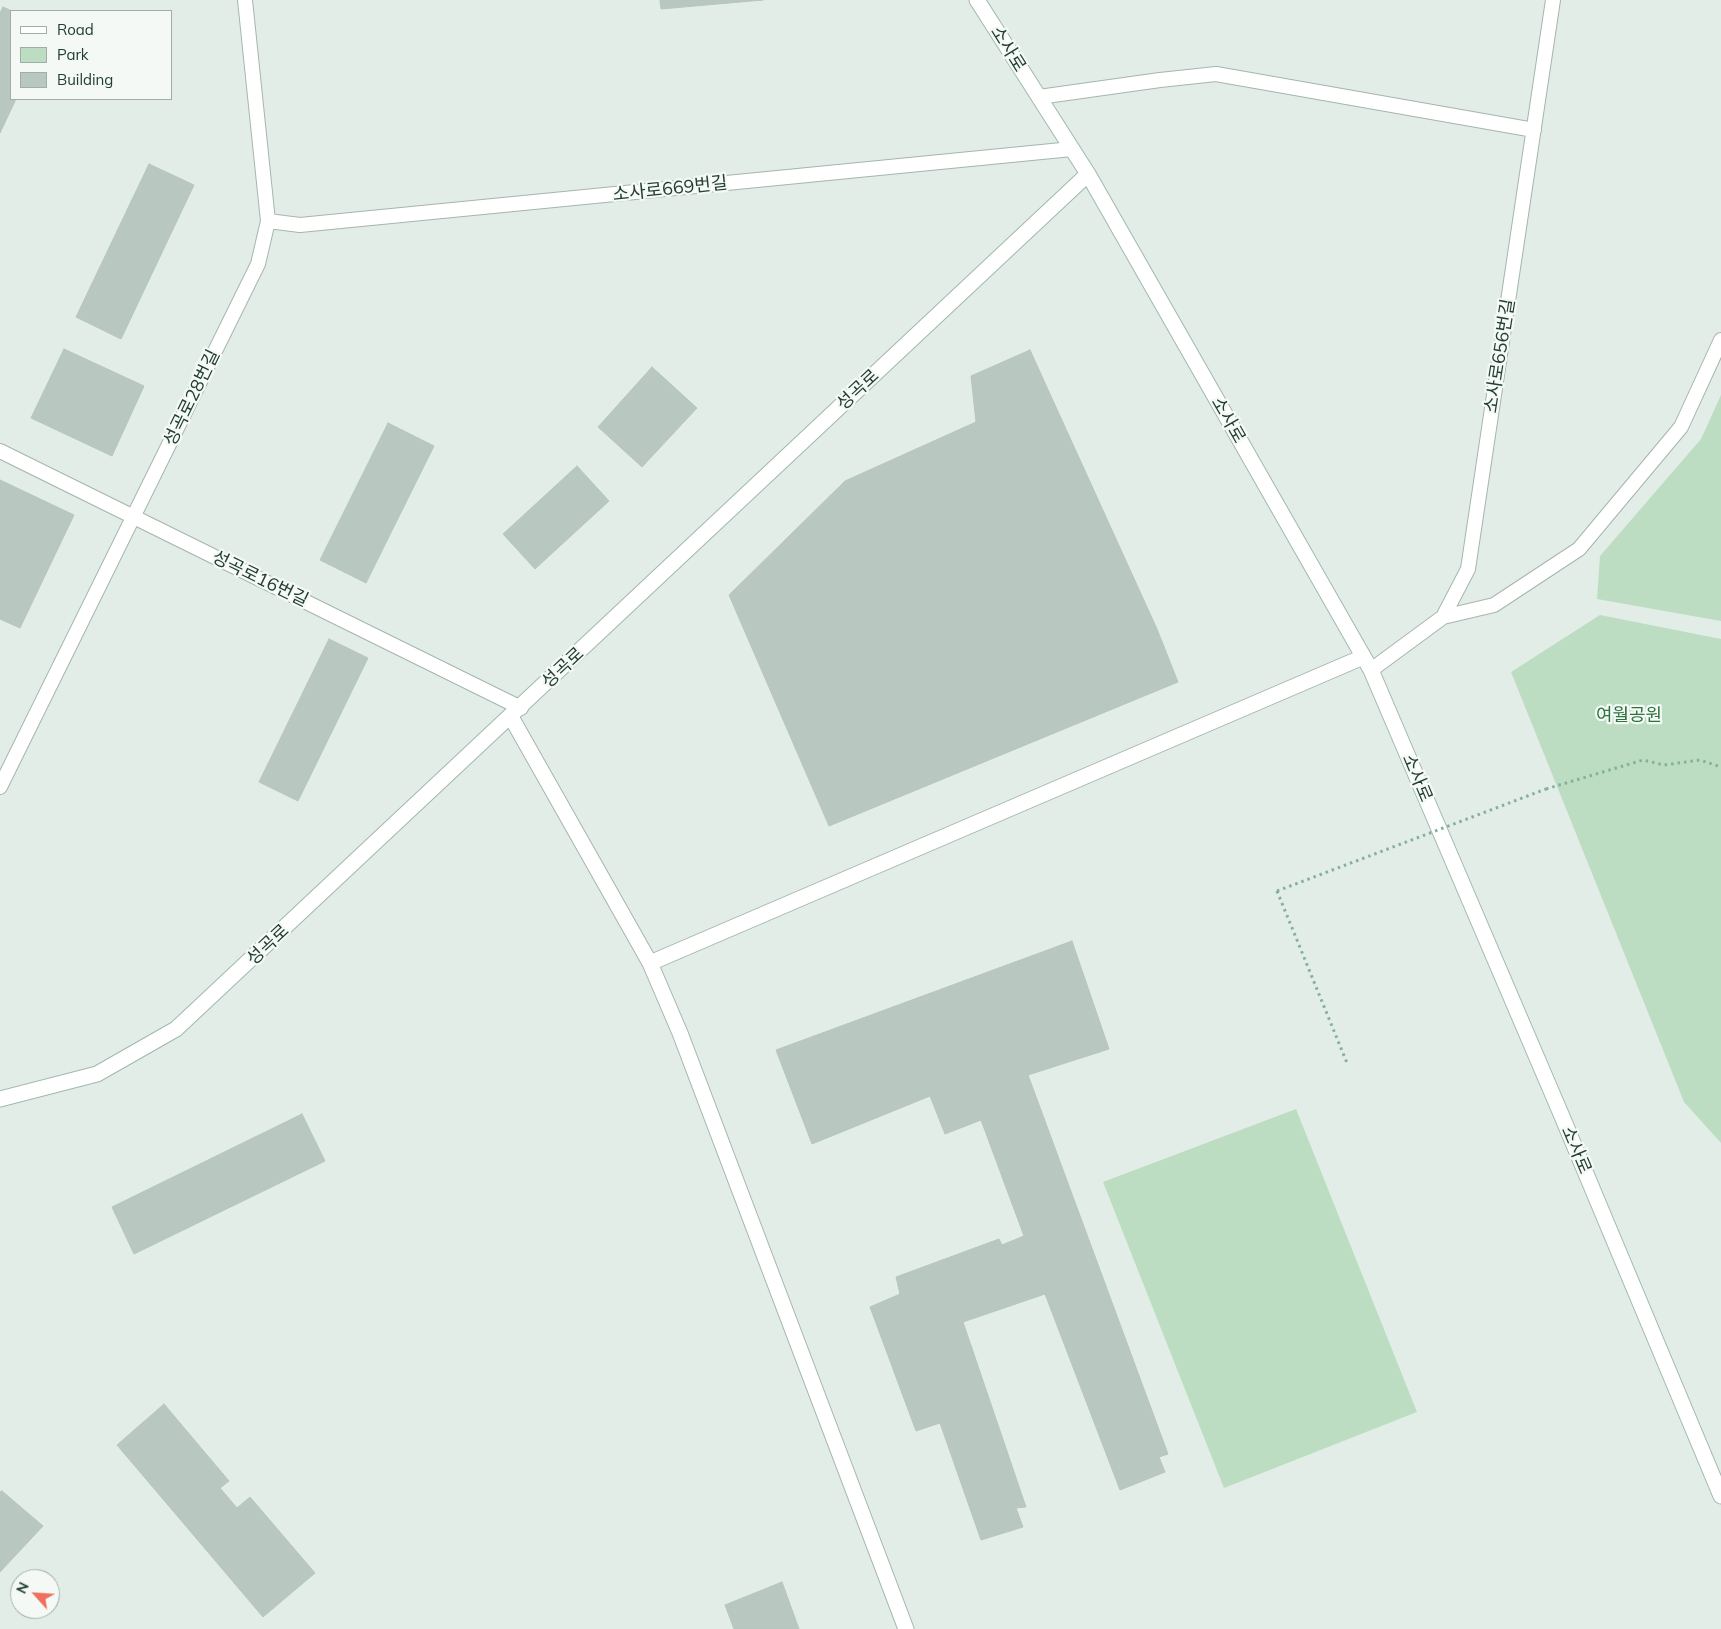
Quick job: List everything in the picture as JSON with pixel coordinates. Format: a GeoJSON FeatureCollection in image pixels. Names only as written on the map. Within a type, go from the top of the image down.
{"type":"FeatureCollection","features":[{"type":"Feature","properties":{"kind":"street","name":"소사로"},"geometry":{"type":"LineString","coordinates":[[978,0],[1088,174],[1371,670],[1561,1114],[1721,1496]]}},
{"type":"Feature","properties":{"kind":"street","name":"성곡로"},"geometry":{"type":"LineString","coordinates":[[0,1099],[97,1074],[176,1030],[1088,174]]}},
{"type":"Feature","properties":{"kind":"street"},"geometry":{"type":"LineString","coordinates":[[650,963],[1363,657]]}},
{"type":"Feature","properties":{"kind":"street"},"geometry":{"type":"LineString","coordinates":[[516,712],[650,963],[680,1033],[906,1629]]}},
{"type":"Feature","properties":{"kind":"lane","name":"성곡로28번길"},"geometry":{"type":"LineString","coordinates":[[0,787],[4,768],[134,517],[258,264],[268,221],[245,0]]}},
{"type":"Feature","properties":{"kind":"lane","name":"소사로656번길"},"geometry":{"type":"LineString","coordinates":[[1371,670],[1443,617],[1468,569],[1553,0]]}},
{"type":"Feature","properties":{"kind":"lane"},"geometry":{"type":"LineString","coordinates":[[1039,97],[1216,74],[1534,130]]}},
{"type":"Feature","properties":{"kind":"lane","name":"소사로669번길"},"geometry":{"type":"LineString","coordinates":[[268,221],[300,226],[1072,149]]}},
{"type":"Feature","properties":{"kind":"lane"},"geometry":{"type":"LineString","coordinates":[[1443,617],[1494,605],[1579,549],[1681,427],[1721,340]]}},
{"type":"Feature","properties":{"kind":"lane","name":"성곡로16번길"},"geometry":{"type":"LineString","coordinates":[[0,451],[134,517],[516,712]]}},
{"type":"Feature","properties":{"kind":"path"},"geometry":{"type":"LineString","coordinates":[[1347,1063],[1277,891],[1546,789],[1643,760],[1664,765],[1700,760],[1721,767]]}},
{"type":"Feature","properties":{"kind":"green space"},"geometry":{"type":"Polygon","coordinates":[[[1721,395],[1721,621],[1597,599],[1600,556],[1701,439],[1721,395]]]}},
{"type":"Feature","properties":{"kind":"green space","name":"여월공원"},"geometry":{"type":"Polygon","coordinates":[[[1600,615],[1721,639],[1721,1143],[1684,1102],[1511,672],[1600,615]]]}},
{"type":"Feature","properties":{"kind":"green space"},"geometry":{"type":"Polygon","coordinates":[[[1296,1109],[1417,1412],[1224,1488],[1103,1182],[1296,1109]]]}},
{"type":"Feature","properties":{"kind":"building"},"geometry":{"type":"Polygon","coordinates":[[[660,0],[763,0],[661,9],[660,0]]]}},
{"type":"Feature","properties":{"kind":"building"},"geometry":{"type":"Polygon","coordinates":[[[3,7],[10,10],[10,100],[16,100],[0,133],[0,13],[3,7]]]}},
{"type":"Feature","properties":{"kind":"building"},"geometry":{"type":"Polygon","coordinates":[[[149,164],[194,185],[121,339],[76,317],[149,164]]]}},
{"type":"Feature","properties":{"kind":"building"},"geometry":{"type":"Polygon","coordinates":[[[64,349],[144,386],[112,456],[31,418],[64,349]]]}},
{"type":"Feature","properties":{"kind":"building"},"geometry":{"type":"Polygon","coordinates":[[[1030,350],[1157,629],[1178,682],[829,826],[729,595],[845,481],[976,422],[971,376],[1030,350]]]}},
{"type":"Feature","properties":{"kind":"building"},"geometry":{"type":"Polygon","coordinates":[[[652,367],[697,408],[642,467],[598,427],[652,367]]]}},
{"type":"Feature","properties":{"kind":"building"},"geometry":{"type":"Polygon","coordinates":[[[388,423],[434,446],[366,583],[320,560],[388,423]]]}},
{"type":"Feature","properties":{"kind":"building"},"geometry":{"type":"Polygon","coordinates":[[[577,466],[609,501],[535,569],[503,534],[577,466]]]}},
{"type":"Feature","properties":{"kind":"building"},"geometry":{"type":"Polygon","coordinates":[[[0,480],[74,515],[20,628],[0,619],[0,480]]]}},
{"type":"Feature","properties":{"kind":"building"},"geometry":{"type":"Polygon","coordinates":[[[329,639],[368,658],[298,801],[259,782],[329,639]]]}},
{"type":"Feature","properties":{"kind":"building"},"geometry":{"type":"Polygon","coordinates":[[[1072,941],[1109,1049],[1028,1075],[1168,1454],[1159,1457],[1165,1472],[1120,1490],[1045,1294],[963,1322],[1026,1507],[1016,1508],[1023,1527],[981,1540],[940,1423],[916,1431],[870,1307],[900,1294],[896,1277],[999,1239],[1002,1245],[1024,1236],[981,1120],[945,1134],[930,1096],[812,1144],[776,1050],[1072,941]]]}},
{"type":"Feature","properties":{"kind":"building"},"geometry":{"type":"Polygon","coordinates":[[[302,1114],[325,1161],[134,1254],[112,1207],[302,1114]]]}},
{"type":"Feature","properties":{"kind":"building"},"geometry":{"type":"Polygon","coordinates":[[[164,1404],[229,1481],[220,1488],[237,1508],[250,1497],[315,1573],[263,1617],[117,1445],[164,1404]]]}},
{"type":"Feature","properties":{"kind":"building"},"geometry":{"type":"Polygon","coordinates":[[[2,1491],[43,1526],[0,1572],[0,1492],[2,1491]]]}},
{"type":"Feature","properties":{"kind":"building"},"geometry":{"type":"Polygon","coordinates":[[[782,1582],[799,1629],[734,1629],[725,1605],[782,1582]]]}}]}
